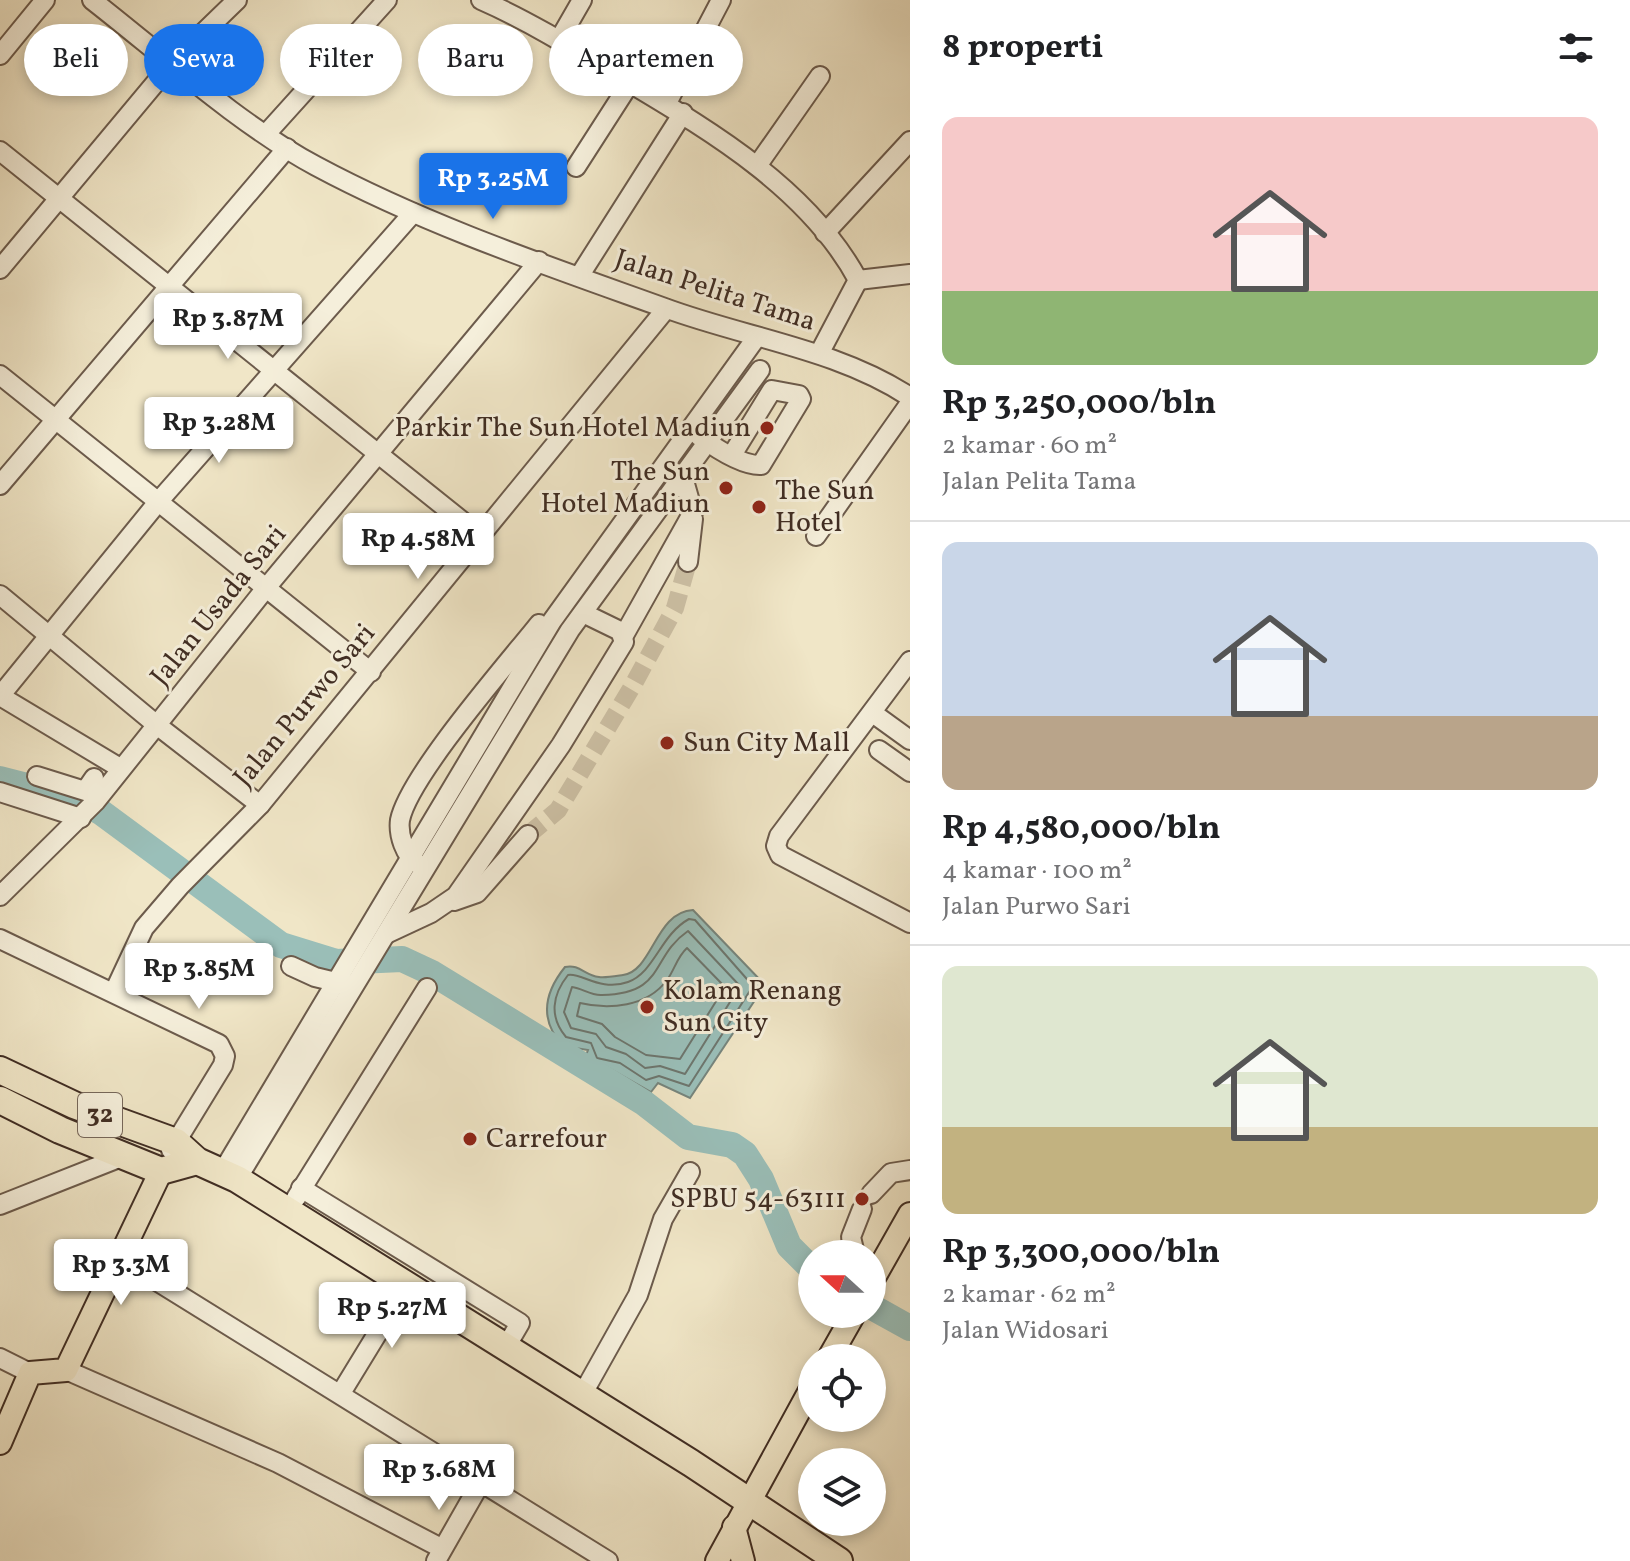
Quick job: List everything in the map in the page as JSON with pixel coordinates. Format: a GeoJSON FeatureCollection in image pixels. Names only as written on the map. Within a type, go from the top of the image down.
{"type":"FeatureCollection","features":[{"type":"Feature","properties":{"kind":"highway","name":"32"},"geometry":{"type":"LineString","coordinates":[[0,1070],[74,1105],[176,1142],[197,1161],[294,1199],[407,1285],[834,1560]]}},
{"type":"Feature","properties":{"kind":"highway","name":"32"},"geometry":{"type":"LineString","coordinates":[[0,1100],[60,1130],[161,1171]]}},
{"type":"Feature","properties":{"kind":"highway"},"geometry":{"type":"LineString","coordinates":[[161,1171],[197,1161]]}},
{"type":"Feature","properties":{"kind":"main road"},"geometry":{"type":"LineString","coordinates":[[0,1443],[30,1373],[66,1370],[161,1171]]}},
{"type":"Feature","properties":{"kind":"main road"},"geometry":{"type":"LineString","coordinates":[[886,1256],[910,1214]]}},
{"type":"Feature","properties":{"kind":"main road"},"geometry":{"type":"LineString","coordinates":[[717,1561],[798,1412]]}},
{"type":"Feature","properties":{"kind":"main road"},"geometry":{"type":"LineString","coordinates":[[734,1527],[743,1561]]}},
{"type":"Feature","properties":{"kind":"street"},"geometry":{"type":"LineString","coordinates":[[0,55],[45,0]]}},
{"type":"Feature","properties":{"kind":"street","name":"Jalan Pelita Tama"},"geometry":{"type":"LineString","coordinates":[[92,0],[144,41]]}},
{"type":"Feature","properties":{"kind":"street"},"geometry":{"type":"LineString","coordinates":[[212,24],[237,0]]}},
{"type":"Feature","properties":{"kind":"street"},"geometry":{"type":"LineString","coordinates":[[266,134],[387,0]]}},
{"type":"Feature","properties":{"kind":"street"},"geometry":{"type":"LineString","coordinates":[[481,0],[549,35]]}},
{"type":"Feature","properties":{"kind":"street"},"geometry":{"type":"LineString","coordinates":[[568,24],[582,0]]}},
{"type":"Feature","properties":{"kind":"street"},"geometry":{"type":"LineString","coordinates":[[580,275],[675,108],[721,0]]}},
{"type":"Feature","properties":{"kind":"street"},"geometry":{"type":"LineString","coordinates":[[757,166],[820,76]]}},
{"type":"Feature","properties":{"kind":"street"},"geometry":{"type":"LineString","coordinates":[[0,269],[144,96]]}},
{"type":"Feature","properties":{"kind":"street","name":"Jalan Pelita Tama"},"geometry":{"type":"LineString","coordinates":[[216,96],[314,165],[413,213],[666,309],[756,338],[819,354],[869,374],[910,397]]}},
{"type":"Feature","properties":{"kind":"street"},"geometry":{"type":"LineString","coordinates":[[576,167],[622,96]]}},
{"type":"Feature","properties":{"kind":"street"},"geometry":{"type":"LineString","coordinates":[[653,96],[757,166],[825,233],[858,280]]}},
{"type":"Feature","properties":{"kind":"street"},"geometry":{"type":"LineString","coordinates":[[825,233],[910,141]]}},
{"type":"Feature","properties":{"kind":"street"},"geometry":{"type":"LineString","coordinates":[[0,485],[287,148]]}},
{"type":"Feature","properties":{"kind":"street"},"geometry":{"type":"LineString","coordinates":[[0,151],[482,537]]}},
{"type":"Feature","properties":{"kind":"street"},"geometry":{"type":"LineString","coordinates":[[120,768],[0,696],[52,636],[158,502],[413,213]]}},
{"type":"Feature","properties":{"kind":"street","name":"Jalan Usada Sari"},"geometry":{"type":"LineString","coordinates":[[0,896],[87,811],[100,781],[120,768],[158,726],[266,588],[379,457],[539,261]]}},
{"type":"Feature","properties":{"kind":"street"},"geometry":{"type":"LineString","coordinates":[[858,280],[910,274]]}},
{"type":"Feature","properties":{"kind":"street"},"geometry":{"type":"LineString","coordinates":[[819,354],[858,280]]}},
{"type":"Feature","properties":{"kind":"street","name":"Jalan Purwo Sari"},"geometry":{"type":"LineString","coordinates":[[114,992],[144,928],[186,879],[260,805],[666,309]]}},
{"type":"Feature","properties":{"kind":"street"},"geometry":{"type":"LineString","coordinates":[[230,1175],[418,864],[552,621],[756,338]]}},
{"type":"Feature","properties":{"kind":"street"},"geometry":{"type":"LineString","coordinates":[[418,864],[570,630],[780,343]]}},
{"type":"Feature","properties":{"kind":"street"},"geometry":{"type":"LineString","coordinates":[[736,367],[761,370]]}},
{"type":"Feature","properties":{"kind":"street"},"geometry":{"type":"LineString","coordinates":[[0,375],[371,672]]}},
{"type":"Feature","properties":{"kind":"street"},"geometry":{"type":"LineString","coordinates":[[816,536],[910,403]]}},
{"type":"Feature","properties":{"kind":"street"},"geometry":{"type":"LineString","coordinates":[[690,429],[732,455]]}},
{"type":"Feature","properties":{"kind":"street"},"geometry":{"type":"LineString","coordinates":[[664,465],[683,477],[693,512],[688,562]]}},
{"type":"Feature","properties":{"kind":"street"},"geometry":{"type":"LineString","coordinates":[[446,904],[468,882],[561,745],[693,512]]}},
{"type":"Feature","properties":{"kind":"street"},"geometry":{"type":"LineString","coordinates":[[0,595],[158,726],[260,805]]}},
{"type":"Feature","properties":{"kind":"street"},"geometry":{"type":"LineString","coordinates":[[583,613],[620,631],[623,637]]}},
{"type":"Feature","properties":{"kind":"street"},"geometry":{"type":"LineString","coordinates":[[418,864],[404,850],[400,821],[418,781],[541,621],[552,621],[570,630]]}},
{"type":"Feature","properties":{"kind":"street"},"geometry":{"type":"LineString","coordinates":[[910,661],[874,714],[779,836],[776,846],[780,855],[910,923]]}},
{"type":"Feature","properties":{"kind":"street"},"geometry":{"type":"LineString","coordinates":[[874,714],[910,740]]}},
{"type":"Feature","properties":{"kind":"street"},"geometry":{"type":"LineString","coordinates":[[879,750],[910,772]]}},
{"type":"Feature","properties":{"kind":"street"},"geometry":{"type":"LineString","coordinates":[[37,776],[85,791],[100,781],[99,767],[78,756]]}},
{"type":"Feature","properties":{"kind":"street"},"geometry":{"type":"LineString","coordinates":[[0,792],[87,811]]}},
{"type":"Feature","properties":{"kind":"street"},"geometry":{"type":"LineString","coordinates":[[372,941],[446,904],[477,893],[528,835]]}},
{"type":"Feature","properties":{"kind":"street"},"geometry":{"type":"LineString","coordinates":[[0,939],[219,1044],[224,1050],[223,1065],[161,1171]]}},
{"type":"Feature","properties":{"kind":"street"},"geometry":{"type":"LineString","coordinates":[[291,966],[315,977],[349,978]]}},
{"type":"Feature","properties":{"kind":"street"},"geometry":{"type":"LineString","coordinates":[[427,988],[294,1199],[520,1323],[506,1347]]}},
{"type":"Feature","properties":{"kind":"street"},"geometry":{"type":"LineString","coordinates":[[0,1205],[124,1156]]}},
{"type":"Feature","properties":{"kind":"street"},"geometry":{"type":"LineString","coordinates":[[852,1240],[866,1201],[891,1173],[910,1170]]}},
{"type":"Feature","properties":{"kind":"street"},"geometry":{"type":"LineString","coordinates":[[582,1395],[638,1295],[663,1219],[690,1172]]}},
{"type":"Feature","properties":{"kind":"street"},"geometry":{"type":"LineString","coordinates":[[118,1257],[341,1393],[599,1559]]}},
{"type":"Feature","properties":{"kind":"street"},"geometry":{"type":"LineString","coordinates":[[341,1393],[407,1285]]}},
{"type":"Feature","properties":{"kind":"street"},"geometry":{"type":"LineString","coordinates":[[0,1358],[30,1373]]}},
{"type":"Feature","properties":{"kind":"street"},"geometry":{"type":"LineString","coordinates":[[66,1370],[278,1463],[438,1555],[481,1482]]}},
{"type":"Feature","properties":{"kind":"water","name":"Kolam Renang Sun City"},"geometry":{"type":"Polygon","coordinates":[[[693,910],[765,985],[690,1098],[658,1083],[651,1092],[605,1066],[599,1070],[584,1060],[588,1050],[563,1046],[550,1026],[547,1006],[552,987],[565,967],[575,967],[601,977],[633,971],[670,920],[680,913],[693,910]]]}},
{"type":"Feature","properties":{"kind":"waterway"},"geometry":{"type":"LineString","coordinates":[[0,779],[78,799],[102,813],[281,945],[336,962],[402,959],[432,973],[644,1103],[688,1137],[732,1145],[745,1154],[761,1179],[789,1246],[798,1255]]}},
{"type":"Feature","properties":{"kind":"waterway"},"geometry":{"type":"LineString","coordinates":[[886,1315],[910,1328]]}},
{"type":"Feature","properties":{"kind":"tunnel"},"geometry":{"type":"LineString","coordinates":[[528,835],[558,810],[632,687],[675,608],[688,562]]}},
{"type":"Feature","properties":{"kind":"place","name":"Parkir The Sun Hotel Madiun"},"geometry":{"type":"Point","coordinates":[767,428]}},
{"type":"Feature","properties":{"kind":"place","name":"The Sun Hotel Madiun"},"geometry":{"type":"Point","coordinates":[726,488]}},
{"type":"Feature","properties":{"kind":"place","name":"The Sun Hotel"},"geometry":{"type":"Point","coordinates":[759,507]}},
{"type":"Feature","properties":{"kind":"place","name":"Sun City Mall"},"geometry":{"type":"Point","coordinates":[667,743]}},
{"type":"Feature","properties":{"kind":"place","name":"Kolam Renang Sun City"},"geometry":{"type":"Point","coordinates":[647,1007]}},
{"type":"Feature","properties":{"kind":"place","name":"Carrefour"},"geometry":{"type":"Point","coordinates":[470,1139]}},
{"type":"Feature","properties":{"kind":"place","name":"SPBU 54-63111"},"geometry":{"type":"Point","coordinates":[862,1199]}}]}
